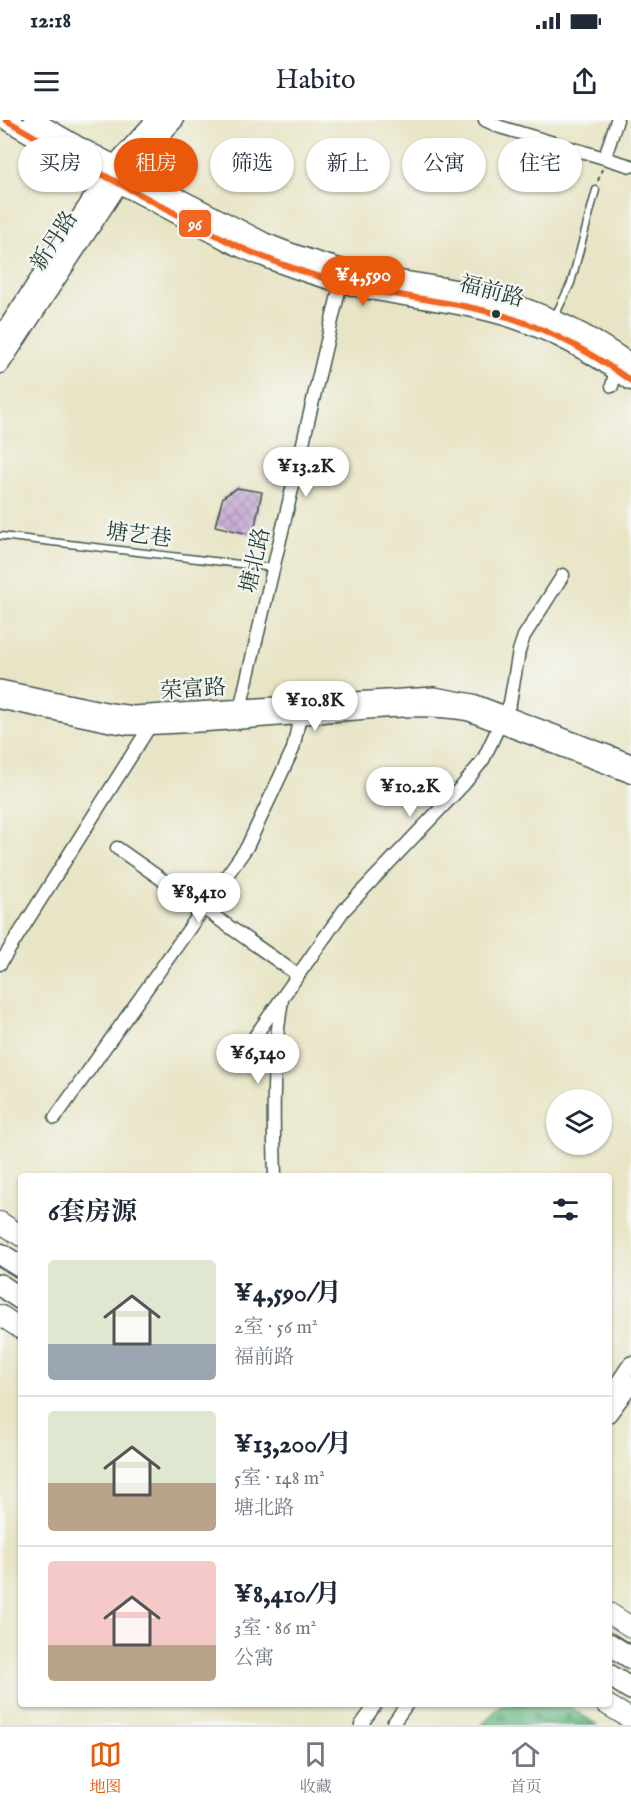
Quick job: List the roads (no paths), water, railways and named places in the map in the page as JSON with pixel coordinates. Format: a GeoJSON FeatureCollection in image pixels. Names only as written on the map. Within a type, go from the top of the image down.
{"type":"FeatureCollection","features":[{"type":"Feature","properties":{"kind":"highway"},"geometry":{"type":"LineString","coordinates":[[0,1254],[18,1265]]}},
{"type":"Feature","properties":{"kind":"highway"},"geometry":{"type":"LineString","coordinates":[[0,1286],[18,1297]]}},
{"type":"Feature","properties":{"kind":"highway"},"geometry":{"type":"LineString","coordinates":[[612,1646],[631,1658]]}},
{"type":"Feature","properties":{"kind":"highway"},"geometry":{"type":"LineString","coordinates":[[612,1677],[631,1689]]}},
{"type":"Feature","properties":{"kind":"main road","name":"福前路"},"geometry":{"type":"LineString","coordinates":[[6,120],[114,173]]}},
{"type":"Feature","properties":{"kind":"main road","name":"福前路"},"geometry":{"type":"LineString","coordinates":[[33,120],[114,172]]}},
{"type":"Feature","properties":{"kind":"main road","name":"新丹路"},"geometry":{"type":"LineString","coordinates":[[143,138],[156,120]]}},
{"type":"Feature","properties":{"kind":"main road","name":"新丹路"},"geometry":{"type":"LineString","coordinates":[[155,138],[174,120]]}},
{"type":"Feature","properties":{"kind":"main road","name":"新丹路"},"geometry":{"type":"LineString","coordinates":[[0,339],[114,178]]}},
{"type":"Feature","properties":{"kind":"main road","name":"新丹路"},"geometry":{"type":"LineString","coordinates":[[0,364],[114,179]]}},
{"type":"Feature","properties":{"kind":"main road","name":"福前路"},"geometry":{"type":"LineString","coordinates":[[147,192],[243,249],[286,266],[483,296],[520,306],[589,337],[631,381]]}},
{"type":"Feature","properties":{"kind":"main road","name":"福前路"},"geometry":{"type":"LineString","coordinates":[[343,276],[515,320],[549,333],[619,369]]}},
{"type":"Feature","properties":{"kind":"main road"},"geometry":{"type":"LineString","coordinates":[[0,1222],[18,1234]]}},
{"type":"Feature","properties":{"kind":"main road"},"geometry":{"type":"LineString","coordinates":[[0,1315],[18,1327]]}},
{"type":"Feature","properties":{"kind":"main road"},"geometry":{"type":"LineString","coordinates":[[612,1615],[631,1627]]}},
{"type":"Feature","properties":{"kind":"main road"},"geometry":{"type":"LineString","coordinates":[[611,1707],[631,1719]]}},
{"type":"Feature","properties":{"kind":"street"},"geometry":{"type":"LineString","coordinates":[[485,120],[500,127],[631,166]]}},
{"type":"Feature","properties":{"kind":"street"},"geometry":{"type":"LineString","coordinates":[[605,157],[617,120]]}},
{"type":"Feature","properties":{"kind":"street","name":"塘北路"},"geometry":{"type":"LineString","coordinates":[[239,714],[343,276]]}},
{"type":"Feature","properties":{"kind":"street"},"geometry":{"type":"LineString","coordinates":[[242,1056],[344,910],[483,760],[513,695],[519,651],[524,636],[563,574]]}},
{"type":"Feature","properties":{"kind":"street","name":"荣富路"},"geometry":{"type":"LineString","coordinates":[[0,688],[133,714],[300,716],[436,708],[503,720],[631,762]]}},
{"type":"Feature","properties":{"kind":"street","name":"荣富路"},"geometry":{"type":"LineString","coordinates":[[0,700],[110,724],[150,726],[239,714],[434,695],[473,702],[503,720],[631,775]]}},
{"type":"Feature","properties":{"kind":"street"},"geometry":{"type":"LineString","coordinates":[[55,1118],[254,835],[293,749],[300,716]]}},
{"type":"Feature","properties":{"kind":"street"},"geometry":{"type":"LineString","coordinates":[[0,964],[150,726]]}},
{"type":"Feature","properties":{"kind":"street"},"geometry":{"type":"LineString","coordinates":[[117,848],[298,975]]}},
{"type":"Feature","properties":{"kind":"street"},"geometry":{"type":"LineString","coordinates":[[275,1173],[273,1090],[276,1044],[283,996]]}},
{"type":"Feature","properties":{"kind":"street"},"geometry":{"type":"LineString","coordinates":[[612,1392],[631,1364]]}},
{"type":"Feature","properties":{"kind":"street"},"geometry":{"type":"LineString","coordinates":[[612,1410],[631,1384]]}},
{"type":"Feature","properties":{"kind":"street"},"geometry":{"type":"LineString","coordinates":[[361,1725],[374,1707]]}},
{"type":"Feature","properties":{"kind":"street"},"geometry":{"type":"LineString","coordinates":[[392,1725],[405,1707]]}},
{"type":"Feature","properties":{"kind":"lane"},"geometry":{"type":"LineString","coordinates":[[553,320],[571,283],[596,190]]}},
{"type":"Feature","properties":{"kind":"lane","name":"塘艺巷"},"geometry":{"type":"LineString","coordinates":[[1,536],[274,568]]}}]}
